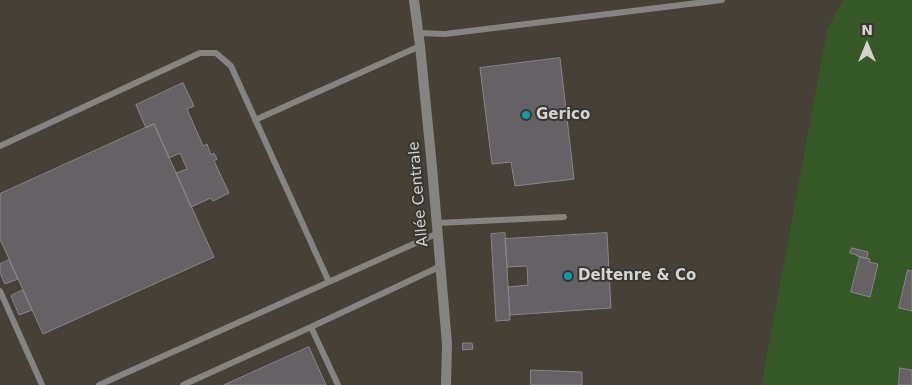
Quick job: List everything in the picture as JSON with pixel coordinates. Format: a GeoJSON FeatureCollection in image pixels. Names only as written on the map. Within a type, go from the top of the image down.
{"type":"FeatureCollection","features":[{"type":"Feature","properties":{"kind":"street","name":"Allée Centrale"},"geometry":{"type":"LineString","coordinates":[[414,0],[419,33],[441,266],[447,344],[446,385]]}},
{"type":"Feature","properties":{"kind":"lane"},"geometry":{"type":"LineString","coordinates":[[419,33],[455,33],[722,0]]}},
{"type":"Feature","properties":{"kind":"lane"},"geometry":{"type":"LineString","coordinates":[[255,120],[420,46]]}},
{"type":"Feature","properties":{"kind":"lane"},"geometry":{"type":"LineString","coordinates":[[0,146],[200,53],[216,53],[231,66],[329,282]]}},
{"type":"Feature","properties":{"kind":"lane"},"geometry":{"type":"LineString","coordinates":[[99,385],[329,282],[437,228],[564,217]]}},
{"type":"Feature","properties":{"kind":"lane"},"geometry":{"type":"LineString","coordinates":[[183,385],[441,266]]}},
{"type":"Feature","properties":{"kind":"lane"},"geometry":{"type":"LineString","coordinates":[[0,291],[42,385]]}},
{"type":"Feature","properties":{"kind":"lane"},"geometry":{"type":"LineString","coordinates":[[311,327],[338,385]]}},
{"type":"Feature","properties":{"kind":"shaded area"},"geometry":{"type":"Polygon","coordinates":[[[0,0],[844,0],[827,29],[761,385],[0,385],[0,0]]]}},
{"type":"Feature","properties":{"kind":"green space"},"geometry":{"type":"Polygon","coordinates":[[[843,0],[912,0],[912,385],[761,385],[827,29],[843,0]]]}},
{"type":"Feature","properties":{"kind":"building","name":"Gerico"},"geometry":{"type":"Polygon","coordinates":[[[560,58],[574,179],[515,186],[511,162],[492,164],[480,68],[560,58]]]}},
{"type":"Feature","properties":{"kind":"building"},"geometry":{"type":"Polygon","coordinates":[[[183,83],[194,106],[187,109],[203,146],[207,144],[211,155],[214,153],[217,159],[214,161],[229,193],[213,201],[211,198],[191,207],[176,173],[187,169],[180,153],[169,158],[154,124],[146,128],[136,105],[183,83]]]}},
{"type":"Feature","properties":{"kind":"building"},"geometry":{"type":"Polygon","coordinates":[[[154,124],[214,257],[43,334],[0,239],[0,194],[154,124]]]}},
{"type":"Feature","properties":{"kind":"building"},"geometry":{"type":"Polygon","coordinates":[[[505,233],[510,320],[496,321],[491,234],[505,233]]]}},
{"type":"Feature","properties":{"kind":"building","name":"Deltenre & Co"},"geometry":{"type":"Polygon","coordinates":[[[607,233],[611,308],[510,315],[508,287],[528,285],[527,266],[507,267],[505,239],[607,233]]]}},
{"type":"Feature","properties":{"kind":"building"},"geometry":{"type":"Polygon","coordinates":[[[852,248],[868,252],[867,258],[850,253],[852,248]]]}},
{"type":"Feature","properties":{"kind":"building"},"geometry":{"type":"Polygon","coordinates":[[[860,257],[870,259],[869,262],[878,264],[870,297],[851,292],[860,257]]]}},
{"type":"Feature","properties":{"kind":"building"},"geometry":{"type":"Polygon","coordinates":[[[9,260],[18,279],[5,284],[0,273],[0,264],[9,260]]]}},
{"type":"Feature","properties":{"kind":"building"},"geometry":{"type":"Polygon","coordinates":[[[908,270],[912,271],[912,311],[899,308],[908,270]]]}},
{"type":"Feature","properties":{"kind":"building"},"geometry":{"type":"Polygon","coordinates":[[[23,290],[32,310],[19,315],[11,296],[23,290]]]}},
{"type":"Feature","properties":{"kind":"building"},"geometry":{"type":"Polygon","coordinates":[[[463,343],[472,343],[473,349],[463,350],[463,343]]]}},
{"type":"Feature","properties":{"kind":"building"},"geometry":{"type":"Polygon","coordinates":[[[309,347],[326,385],[224,385],[309,347]]]}},
{"type":"Feature","properties":{"kind":"building"},"geometry":{"type":"Polygon","coordinates":[[[900,368],[912,370],[912,385],[899,385],[900,368]]]}},
{"type":"Feature","properties":{"kind":"building"},"geometry":{"type":"Polygon","coordinates":[[[531,370],[582,372],[582,385],[531,385],[531,370]]]}},
{"type":"Feature","properties":{"kind":"place","name":"Gerico"},"geometry":{"type":"Point","coordinates":[526,115]}},
{"type":"Feature","properties":{"kind":"place","name":"Deltenre & Co"},"geometry":{"type":"Point","coordinates":[568,276]}}]}
